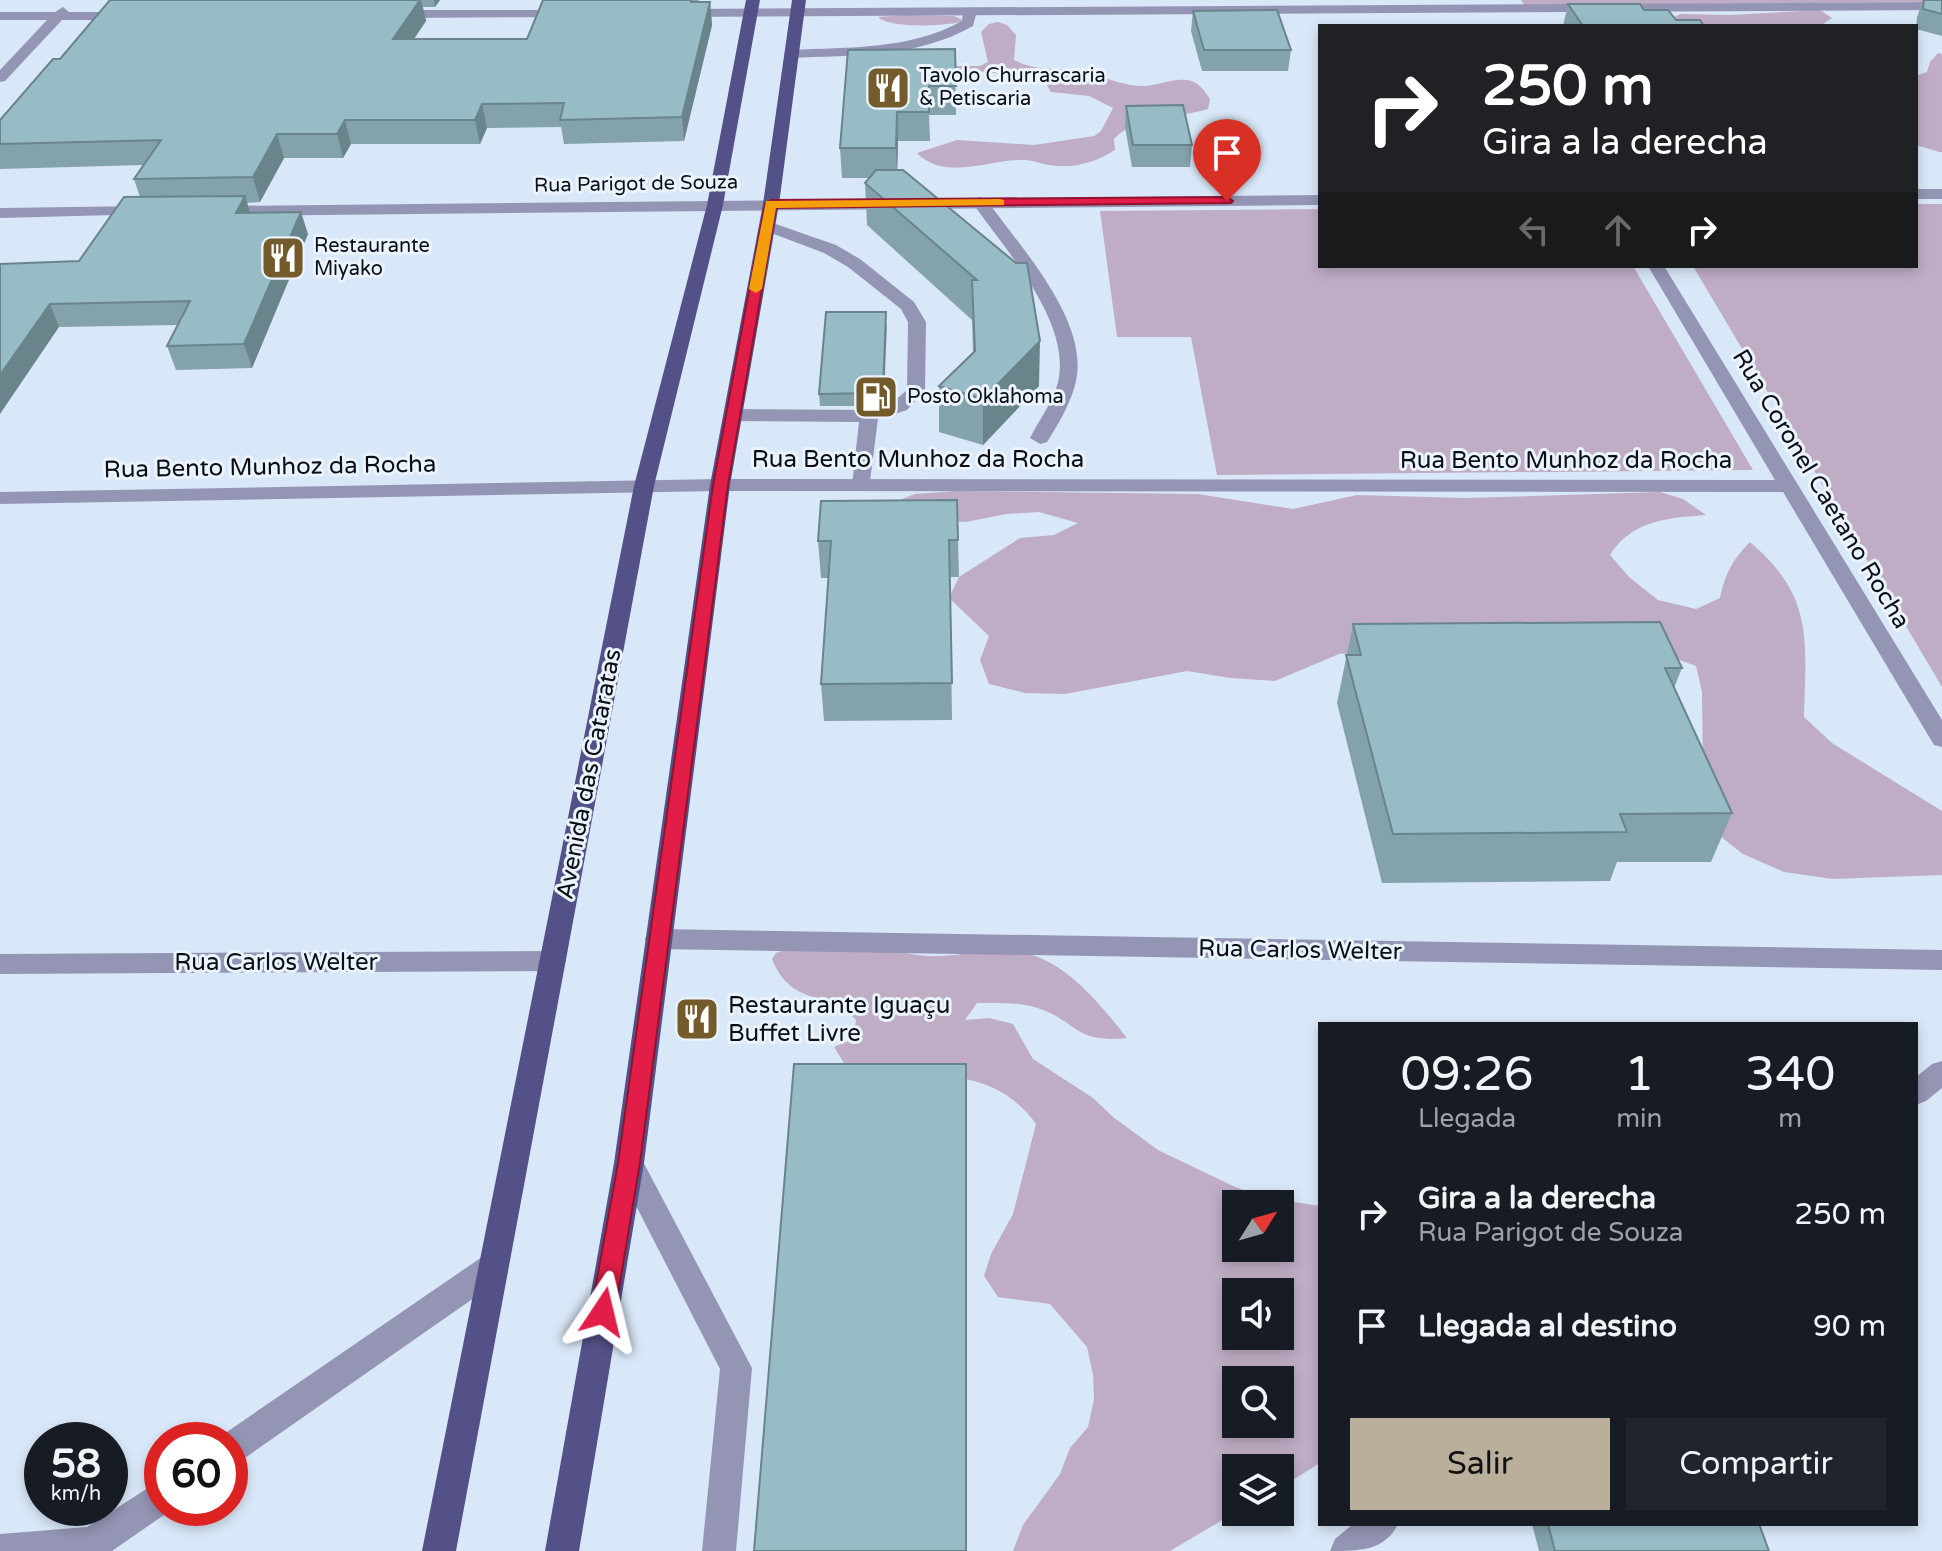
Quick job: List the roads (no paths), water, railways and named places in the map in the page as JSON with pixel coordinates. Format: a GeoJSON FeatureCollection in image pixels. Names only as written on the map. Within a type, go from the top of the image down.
{"type":"FeatureCollection","features":[{"type":"Feature","properties":{"kind":"main road","name":"Avenida das Cataratas"},"geometry":{"type":"LineString","coordinates":[[439,1551],[644,486],[715,205],[752,6]]}},
{"type":"Feature","properties":{"kind":"main road"},"geometry":{"type":"LineString","coordinates":[[562,1551],[629,1163],[720,485],[769,215],[798,6]]}},
{"type":"Feature","properties":{"kind":"street"},"geometry":{"type":"LineString","coordinates":[[0,78],[73,0]]}},
{"type":"Feature","properties":{"kind":"street"},"geometry":{"type":"LineString","coordinates":[[1497,4],[1509,24]]}},
{"type":"Feature","properties":{"kind":"street"},"geometry":{"type":"LineString","coordinates":[[657,13],[752,6],[970,11],[1497,4],[1942,6]]}},
{"type":"Feature","properties":{"kind":"street"},"geometry":{"type":"LineString","coordinates":[[791,54],[932,40],[968,23],[970,11]]}},
{"type":"Feature","properties":{"kind":"street"},"geometry":{"type":"LineString","coordinates":[[373,14],[578,14]]}},
{"type":"Feature","properties":{"kind":"street"},"geometry":{"type":"LineString","coordinates":[[0,16],[153,15]]}},
{"type":"Feature","properties":{"kind":"street"},"geometry":{"type":"LineString","coordinates":[[1918,194],[1942,194]]}},
{"type":"Feature","properties":{"kind":"street","name":"Rua Parigot de Souza"},"geometry":{"type":"LineString","coordinates":[[207,211],[715,205],[769,215],[980,202],[1318,200]]}},
{"type":"Feature","properties":{"kind":"street"},"geometry":{"type":"LineString","coordinates":[[980,202],[1056,313],[1069,347],[1068,381],[1040,438]]}},
{"type":"Feature","properties":{"kind":"street"},"geometry":{"type":"LineString","coordinates":[[0,213],[159,211]]}},
{"type":"Feature","properties":{"kind":"street"},"geometry":{"type":"LineString","coordinates":[[734,415],[869,416],[900,406],[916,391],[917,322],[908,306],[854,263],[769,215]]}},
{"type":"Feature","properties":{"kind":"street","name":"Rua Coronel Caetano Rocha"},"geometry":{"type":"LineString","coordinates":[[1657,268],[1942,739]]}},
{"type":"Feature","properties":{"kind":"street"},"geometry":{"type":"LineString","coordinates":[[862,485],[869,416]]}},
{"type":"Feature","properties":{"kind":"street","name":"Rua Bento Munhoz da Rocha"},"geometry":{"type":"LineString","coordinates":[[0,498],[720,485],[1788,486]]}},
{"type":"Feature","properties":{"kind":"street","name":"Rua Carlos Welter"},"geometry":{"type":"LineString","coordinates":[[658,939],[1942,960]]}},
{"type":"Feature","properties":{"kind":"street","name":"Rua Carlos Welter"},"geometry":{"type":"LineString","coordinates":[[0,964],[553,961]]}},
{"type":"Feature","properties":{"kind":"street"},"geometry":{"type":"LineString","coordinates":[[1918,1091],[1942,1072]]}},
{"type":"Feature","properties":{"kind":"street"},"geometry":{"type":"LineString","coordinates":[[629,1163],[736,1368],[719,1551]]}},
{"type":"Feature","properties":{"kind":"street"},"geometry":{"type":"LineString","coordinates":[[248,1437],[493,1267]]}},
{"type":"Feature","properties":{"kind":"street"},"geometry":{"type":"LineString","coordinates":[[0,1551],[96,1548],[144,1510]]}},
{"type":"Feature","properties":{"kind":"street"},"geometry":{"type":"LineString","coordinates":[[1347,1551],[1378,1526]]}},
{"type":"Feature","properties":{"kind":"place","name":"Tavolo Churrascaria & Petiscaria"},"geometry":{"type":"Point","coordinates":[888,88]}},
{"type":"Feature","properties":{"kind":"place","name":"Restaurante Miyako"},"geometry":{"type":"Point","coordinates":[283,258]}},
{"type":"Feature","properties":{"kind":"place","name":"Posto Oklahoma"},"geometry":{"type":"Point","coordinates":[876,397]}},
{"type":"Feature","properties":{"kind":"place","name":"Restaurante Iguaçu Buffet Livre"},"geometry":{"type":"Point","coordinates":[697,1019]}}]}
